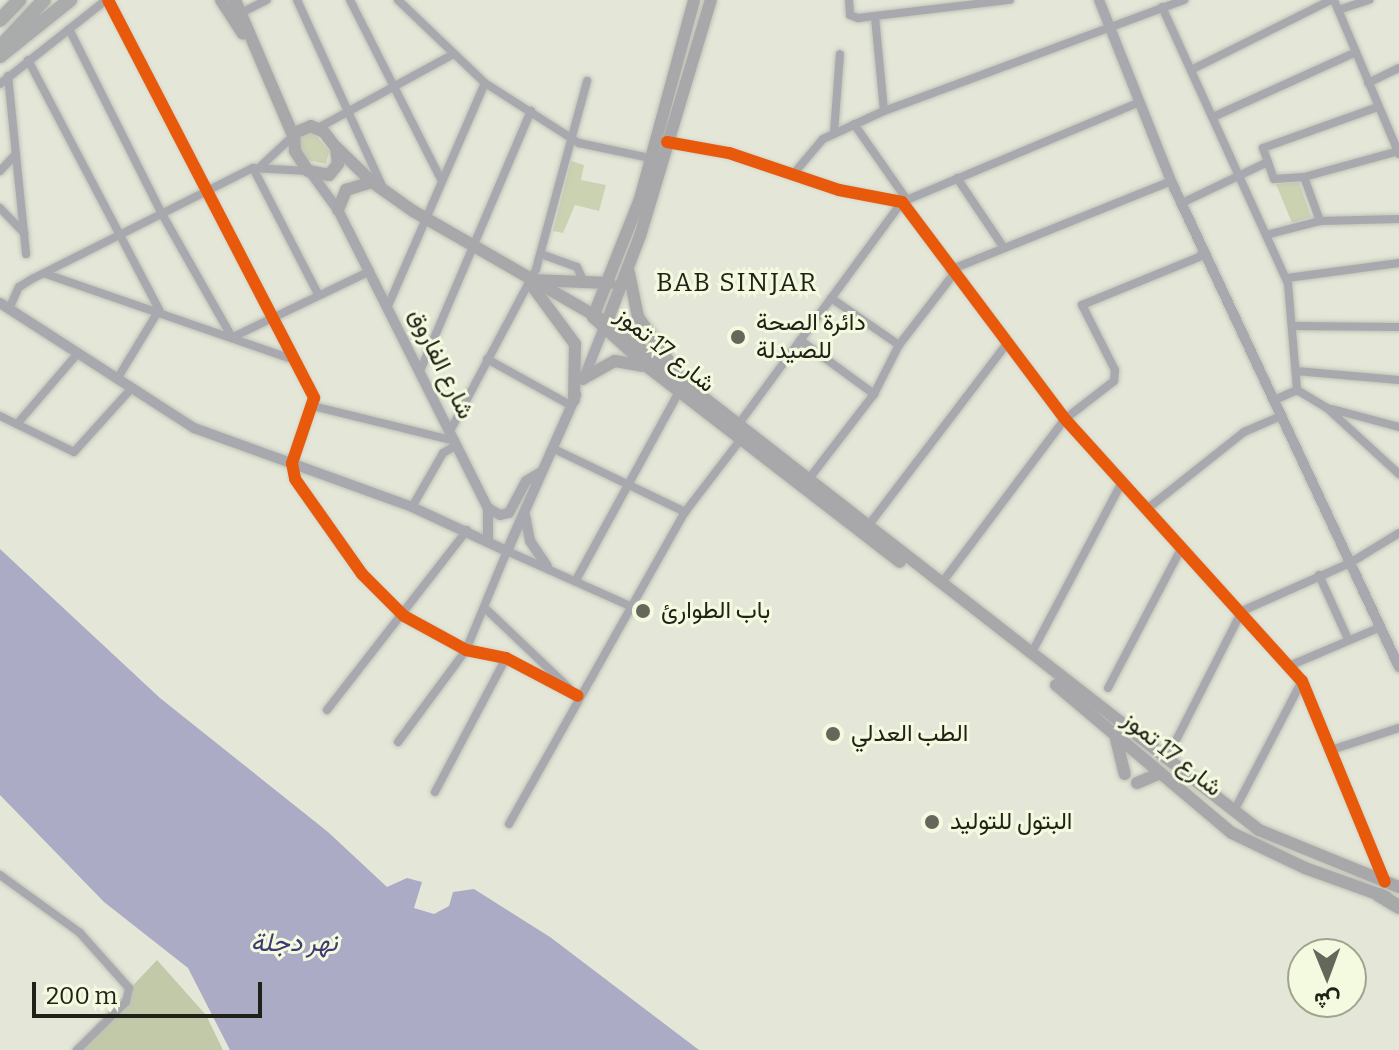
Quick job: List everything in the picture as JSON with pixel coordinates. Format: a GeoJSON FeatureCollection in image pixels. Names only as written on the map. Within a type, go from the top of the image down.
{"type":"FeatureCollection","features":[{"type":"Feature","properties":{"kind":"highway"},"geometry":{"type":"LineString","coordinates":[[1382,888],[1399,904]]}},
{"type":"Feature","properties":{"kind":"main road"},"geometry":{"type":"LineString","coordinates":[[0,47],[44,0]]}},
{"type":"Feature","properties":{"kind":"main road"},"geometry":{"type":"LineString","coordinates":[[0,56],[70,0]]}},
{"type":"Feature","properties":{"kind":"main road","name":"شارع الفاروق"},"geometry":{"type":"LineString","coordinates":[[221,0],[260,57]]}},
{"type":"Feature","properties":{"kind":"main road","name":"شارع الفاروق"},"geometry":{"type":"LineString","coordinates":[[235,0],[310,172]]}},
{"type":"Feature","properties":{"kind":"main road"},"geometry":{"type":"LineString","coordinates":[[593,317],[610,283],[650,158],[694,0]]}},
{"type":"Feature","properties":{"kind":"main road"},"geometry":{"type":"LineString","coordinates":[[605,326],[629,260],[711,0]]}},
{"type":"Feature","properties":{"kind":"main road"},"geometry":{"type":"LineString","coordinates":[[0,20],[16,2]]}},
{"type":"Feature","properties":{"kind":"main road","name":"شارع الفاروق"},"geometry":{"type":"LineString","coordinates":[[281,100],[317,128],[385,192],[473,247]]}},
{"type":"Feature","properties":{"kind":"main road"},"geometry":{"type":"LineString","coordinates":[[293,136],[301,127],[317,128]]}},
{"type":"Feature","properties":{"kind":"main road"},"geometry":{"type":"LineString","coordinates":[[310,172],[326,176],[335,170],[335,146]]}},
{"type":"Feature","properties":{"kind":"main road"},"geometry":{"type":"LineString","coordinates":[[338,210],[346,190],[372,182]]}},
{"type":"Feature","properties":{"kind":"main road","name":"شارع 17 تموز"},"geometry":{"type":"LineString","coordinates":[[473,247],[605,326],[741,439],[1045,675],[1115,736],[1310,855],[1382,888]]}},
{"type":"Feature","properties":{"kind":"main road"},"geometry":{"type":"LineString","coordinates":[[629,260],[629,284],[638,317],[681,387]]}},
{"type":"Feature","properties":{"kind":"main road"},"geometry":{"type":"LineString","coordinates":[[528,280],[610,283]]}},
{"type":"Feature","properties":{"kind":"main road"},"geometry":{"type":"LineString","coordinates":[[528,280],[575,344],[573,403]]}},
{"type":"Feature","properties":{"kind":"main road","name":"شارع 17 تموز"},"geometry":{"type":"LineString","coordinates":[[605,326],[649,368],[738,425],[1031,655],[1163,767],[1232,833],[1305,868],[1382,888],[1399,887]]}},
{"type":"Feature","properties":{"kind":"main road"},"geometry":{"type":"LineString","coordinates":[[584,378],[619,360],[649,368]]}},
{"type":"Feature","properties":{"kind":"main road"},"geometry":{"type":"LineString","coordinates":[[1115,736],[1125,774]]}},
{"type":"Feature","properties":{"kind":"main road"},"geometry":{"type":"LineString","coordinates":[[1137,783],[1163,767]]}},
{"type":"Feature","properties":{"kind":"main road"},"geometry":{"type":"LineString","coordinates":[[1305,868],[1310,855]]}},
{"type":"Feature","properties":{"kind":"street"},"geometry":{"type":"LineString","coordinates":[[0,84],[107,0],[296,360],[313,406],[292,463],[295,479],[362,574],[404,616],[466,650],[506,658],[578,696]]}},
{"type":"Feature","properties":{"kind":"street"},"geometry":{"type":"LineString","coordinates":[[241,13],[267,0]]}},
{"type":"Feature","properties":{"kind":"street"},"geometry":{"type":"LineString","coordinates":[[297,0],[385,192]]}},
{"type":"Feature","properties":{"kind":"street"},"geometry":{"type":"LineString","coordinates":[[350,0],[442,181]]}},
{"type":"Feature","properties":{"kind":"street"},"geometry":{"type":"LineString","coordinates":[[398,0],[485,83],[579,143],[650,158]]}},
{"type":"Feature","properties":{"kind":"street"},"geometry":{"type":"LineString","coordinates":[[849,0],[850,15],[875,17],[937,4],[1010,0]]}},
{"type":"Feature","properties":{"kind":"street"},"geometry":{"type":"LineString","coordinates":[[1099,0],[1137,103],[1171,181],[1184,202],[1203,252],[1350,563],[1381,627],[1395,647],[1399,667]]}},
{"type":"Feature","properties":{"kind":"street"},"geometry":{"type":"LineString","coordinates":[[795,172],[834,133],[854,124],[1184,0]]}},
{"type":"Feature","properties":{"kind":"street"},"geometry":{"type":"LineString","coordinates":[[1191,70],[1333,0],[1399,153],[1304,177],[1274,179],[1263,148],[1378,107]]}},
{"type":"Feature","properties":{"kind":"street"},"geometry":{"type":"LineString","coordinates":[[1338,10],[1369,0]]}},
{"type":"Feature","properties":{"kind":"street"},"geometry":{"type":"LineString","coordinates":[[1162,7],[1236,175],[1287,278],[1297,390]]}},
{"type":"Feature","properties":{"kind":"street"},"geometry":{"type":"LineString","coordinates":[[875,17],[884,111]]}},
{"type":"Feature","properties":{"kind":"street"},"geometry":{"type":"LineString","coordinates":[[69,29],[162,214],[232,337]]}},
{"type":"Feature","properties":{"kind":"street"},"geometry":{"type":"LineString","coordinates":[[1213,117],[1356,52]]}},
{"type":"Feature","properties":{"kind":"street"},"geometry":{"type":"LineString","coordinates":[[317,128],[454,54]]}},
{"type":"Feature","properties":{"kind":"street"},"geometry":{"type":"LineString","coordinates":[[834,133],[840,54]]}},
{"type":"Feature","properties":{"kind":"street"},"geometry":{"type":"LineString","coordinates":[[28,60],[159,310]]}},
{"type":"Feature","properties":{"kind":"street"},"geometry":{"type":"LineString","coordinates":[[1368,83],[1399,68]]}},
{"type":"Feature","properties":{"kind":"street"},"geometry":{"type":"LineString","coordinates":[[8,76],[26,254]]}},
{"type":"Feature","properties":{"kind":"street"},"geometry":{"type":"LineString","coordinates":[[412,507],[454,439],[487,359],[541,254],[587,81]]}},
{"type":"Feature","properties":{"kind":"street"},"geometry":{"type":"LineString","coordinates":[[388,306],[485,83]]}},
{"type":"Feature","properties":{"kind":"street"},"geometry":{"type":"LineString","coordinates":[[738,425],[905,201],[1137,103]]}},
{"type":"Feature","properties":{"kind":"street"},"geometry":{"type":"LineString","coordinates":[[420,371],[531,111]]}},
{"type":"Feature","properties":{"kind":"street"},"geometry":{"type":"LineString","coordinates":[[854,124],[951,272],[1065,419],[1181,549],[1242,611],[1302,681],[1382,888]]}},
{"type":"Feature","properties":{"kind":"street"},"geometry":{"type":"LineString","coordinates":[[293,136],[256,167],[19,287],[4,306],[194,428],[412,507],[630,606]]}},
{"type":"Feature","properties":{"kind":"street"},"geometry":{"type":"LineString","coordinates":[[667,142],[795,172],[839,190],[905,201]]}},
{"type":"Feature","properties":{"kind":"street"},"geometry":{"type":"LineString","coordinates":[[0,171],[16,154]]}},
{"type":"Feature","properties":{"kind":"street"},"geometry":{"type":"LineString","coordinates":[[1184,202],[1268,162]]}},
{"type":"Feature","properties":{"kind":"street"},"geometry":{"type":"LineString","coordinates":[[256,167],[310,172]]}},
{"type":"Feature","properties":{"kind":"street"},"geometry":{"type":"LineString","coordinates":[[256,167],[318,294]]}},
{"type":"Feature","properties":{"kind":"street","name":"شارع الفاروق"},"geometry":{"type":"LineString","coordinates":[[310,172],[338,210],[488,508]]}},
{"type":"Feature","properties":{"kind":"street"},"geometry":{"type":"LineString","coordinates":[[1304,177],[1320,221]]}},
{"type":"Feature","properties":{"kind":"street"},"geometry":{"type":"LineString","coordinates":[[957,178],[1004,248]]}},
{"type":"Feature","properties":{"kind":"street"},"geometry":{"type":"LineString","coordinates":[[808,480],[874,394],[899,345],[951,272],[1171,181]]}},
{"type":"Feature","properties":{"kind":"street"},"geometry":{"type":"LineString","coordinates":[[0,208],[24,233]]}},
{"type":"Feature","properties":{"kind":"street"},"geometry":{"type":"LineString","coordinates":[[1266,235],[1320,221],[1399,219]]}},
{"type":"Feature","properties":{"kind":"street"},"geometry":{"type":"LineString","coordinates":[[941,584],[1065,419],[1111,384],[1116,374],[1082,305],[1203,252]]}},
{"type":"Feature","properties":{"kind":"street"},"geometry":{"type":"LineString","coordinates":[[541,254],[577,267],[584,282]]}},
{"type":"Feature","properties":{"kind":"street"},"geometry":{"type":"LineString","coordinates":[[1287,278],[1399,263]]}},
{"type":"Feature","properties":{"kind":"street"},"geometry":{"type":"LineString","coordinates":[[232,337],[370,271]]}},
{"type":"Feature","properties":{"kind":"street"},"geometry":{"type":"LineString","coordinates":[[46,274],[159,310],[296,360]]}},
{"type":"Feature","properties":{"kind":"street"},"geometry":{"type":"LineString","coordinates":[[831,298],[899,345]]}},
{"type":"Feature","properties":{"kind":"street"},"geometry":{"type":"LineString","coordinates":[[117,379],[159,310]]}},
{"type":"Feature","properties":{"kind":"street"},"geometry":{"type":"LineString","coordinates":[[398,742],[466,650],[487,610],[507,551],[605,326]]}},
{"type":"Feature","properties":{"kind":"street"},"geometry":{"type":"LineString","coordinates":[[1293,326],[1399,327]]}},
{"type":"Feature","properties":{"kind":"street"},"geometry":{"type":"LineString","coordinates":[[800,340],[874,394]]}},
{"type":"Feature","properties":{"kind":"street"},"geometry":{"type":"LineString","coordinates":[[868,526],[1006,345]]}},
{"type":"Feature","properties":{"kind":"street"},"geometry":{"type":"LineString","coordinates":[[17,424],[78,353]]}},
{"type":"Feature","properties":{"kind":"street"},"geometry":{"type":"LineString","coordinates":[[487,359],[573,403]]}},
{"type":"Feature","properties":{"kind":"street"},"geometry":{"type":"LineString","coordinates":[[1296,371],[1399,380]]}},
{"type":"Feature","properties":{"kind":"street"},"geometry":{"type":"LineString","coordinates":[[576,580],[681,387]]}},
{"type":"Feature","properties":{"kind":"street"},"geometry":{"type":"LineString","coordinates":[[0,416],[74,452],[131,389]]}},
{"type":"Feature","properties":{"kind":"street"},"geometry":{"type":"LineString","coordinates":[[1275,400],[1297,390]]}},
{"type":"Feature","properties":{"kind":"street"},"geometry":{"type":"LineString","coordinates":[[1297,390],[1327,408],[1399,474]]}},
{"type":"Feature","properties":{"kind":"street"},"geometry":{"type":"LineString","coordinates":[[313,406],[454,439]]}},
{"type":"Feature","properties":{"kind":"street"},"geometry":{"type":"LineString","coordinates":[[1327,408],[1399,427]]}},
{"type":"Feature","properties":{"kind":"street"},"geometry":{"type":"LineString","coordinates":[[1147,509],[1244,432],[1281,416]]}},
{"type":"Feature","properties":{"kind":"street"},"geometry":{"type":"LineString","coordinates":[[509,824],[578,696],[685,512],[741,439]]}},
{"type":"Feature","properties":{"kind":"street"},"geometry":{"type":"LineString","coordinates":[[552,448],[685,512]]}},
{"type":"Feature","properties":{"kind":"street"},"geometry":{"type":"LineString","coordinates":[[488,508],[500,515],[509,513],[526,481],[542,472]]}},
{"type":"Feature","properties":{"kind":"street"},"geometry":{"type":"LineString","coordinates":[[1031,655],[1122,482]]}},
{"type":"Feature","properties":{"kind":"street"},"geometry":{"type":"LineString","coordinates":[[488,508],[488,540]]}},
{"type":"Feature","properties":{"kind":"street"},"geometry":{"type":"LineString","coordinates":[[525,510],[530,541],[547,566]]}},
{"type":"Feature","properties":{"kind":"street"},"geometry":{"type":"LineString","coordinates":[[327,710],[404,616],[467,530]]}},
{"type":"Feature","properties":{"kind":"street"},"geometry":{"type":"LineString","coordinates":[[1163,767],[1242,611],[1350,563],[1399,533]]}},
{"type":"Feature","properties":{"kind":"street"},"geometry":{"type":"LineString","coordinates":[[1108,688],[1181,549]]}},
{"type":"Feature","properties":{"kind":"street"},"geometry":{"type":"LineString","coordinates":[[1319,575],[1348,639]]}},
{"type":"Feature","properties":{"kind":"street"},"geometry":{"type":"LineString","coordinates":[[487,610],[578,696]]}},
{"type":"Feature","properties":{"kind":"street"},"geometry":{"type":"LineString","coordinates":[[1289,666],[1381,627]]}},
{"type":"Feature","properties":{"kind":"street"},"geometry":{"type":"LineString","coordinates":[[435,792],[506,658]]}},
{"type":"Feature","properties":{"kind":"street"},"geometry":{"type":"LineString","coordinates":[[1234,811],[1302,681]]}},
{"type":"Feature","properties":{"kind":"street"},"geometry":{"type":"LineString","coordinates":[[1331,750],[1399,728]]}},
{"type":"Feature","properties":{"kind":"street"},"geometry":{"type":"LineString","coordinates":[[0,875],[80,933],[129,988],[126,1002],[77,1050]]}},
{"type":"Feature","properties":{"kind":"green space"},"geometry":{"type":"Polygon","coordinates":[[[311,130],[329,151],[326,164],[307,160],[301,151],[299,134],[311,130]]]}},
{"type":"Feature","properties":{"kind":"green space"},"geometry":{"type":"Polygon","coordinates":[[[571,161],[584,165],[581,180],[606,185],[599,211],[575,205],[563,233],[553,231],[571,161]]]}},
{"type":"Feature","properties":{"kind":"green space"},"geometry":{"type":"Polygon","coordinates":[[[1299,182],[1311,217],[1292,223],[1276,184],[1299,182]]]}},
{"type":"Feature","properties":{"kind":"green space"},"geometry":{"type":"Polygon","coordinates":[[[157,960],[206,1015],[223,1050],[72,1050],[157,960]]]}},
{"type":"Feature","properties":{"kind":"water","name":"نهر دجلة"},"geometry":{"type":"Polygon","coordinates":[[[0,549],[160,698],[328,832],[387,887],[407,878],[422,882],[414,908],[434,914],[449,906],[453,892],[474,889],[550,937],[699,1050],[230,1050],[188,968],[104,902],[0,795],[0,549]]]}},
{"type":"Feature","properties":{"kind":"cycle path"},"geometry":{"type":"LineString","coordinates":[[108,0],[314,398],[292,463],[295,479],[362,574],[404,616],[466,650],[506,658],[578,696]]}},
{"type":"Feature","properties":{"kind":"cycle path"},"geometry":{"type":"LineString","coordinates":[[667,142],[729,153],[839,190],[902,202],[1065,419],[1302,681],[1385,882]]}},
{"type":"Feature","properties":{"kind":"place","name":"دائرة الصحة للصيدلة"},"geometry":{"type":"Point","coordinates":[738,337]}},
{"type":"Feature","properties":{"kind":"place","name":"باب الطوارئ"},"geometry":{"type":"Point","coordinates":[643,611]}},
{"type":"Feature","properties":{"kind":"place","name":"الطب العدلي"},"geometry":{"type":"Point","coordinates":[833,734]}},
{"type":"Feature","properties":{"kind":"place","name":"البتول للتوليد"},"geometry":{"type":"Point","coordinates":[932,822]}},
{"type":"Feature","properties":{"kind":"district","name":"BAB SINJAR"},"geometry":{"type":"Point","coordinates":[737,283]}}]}
